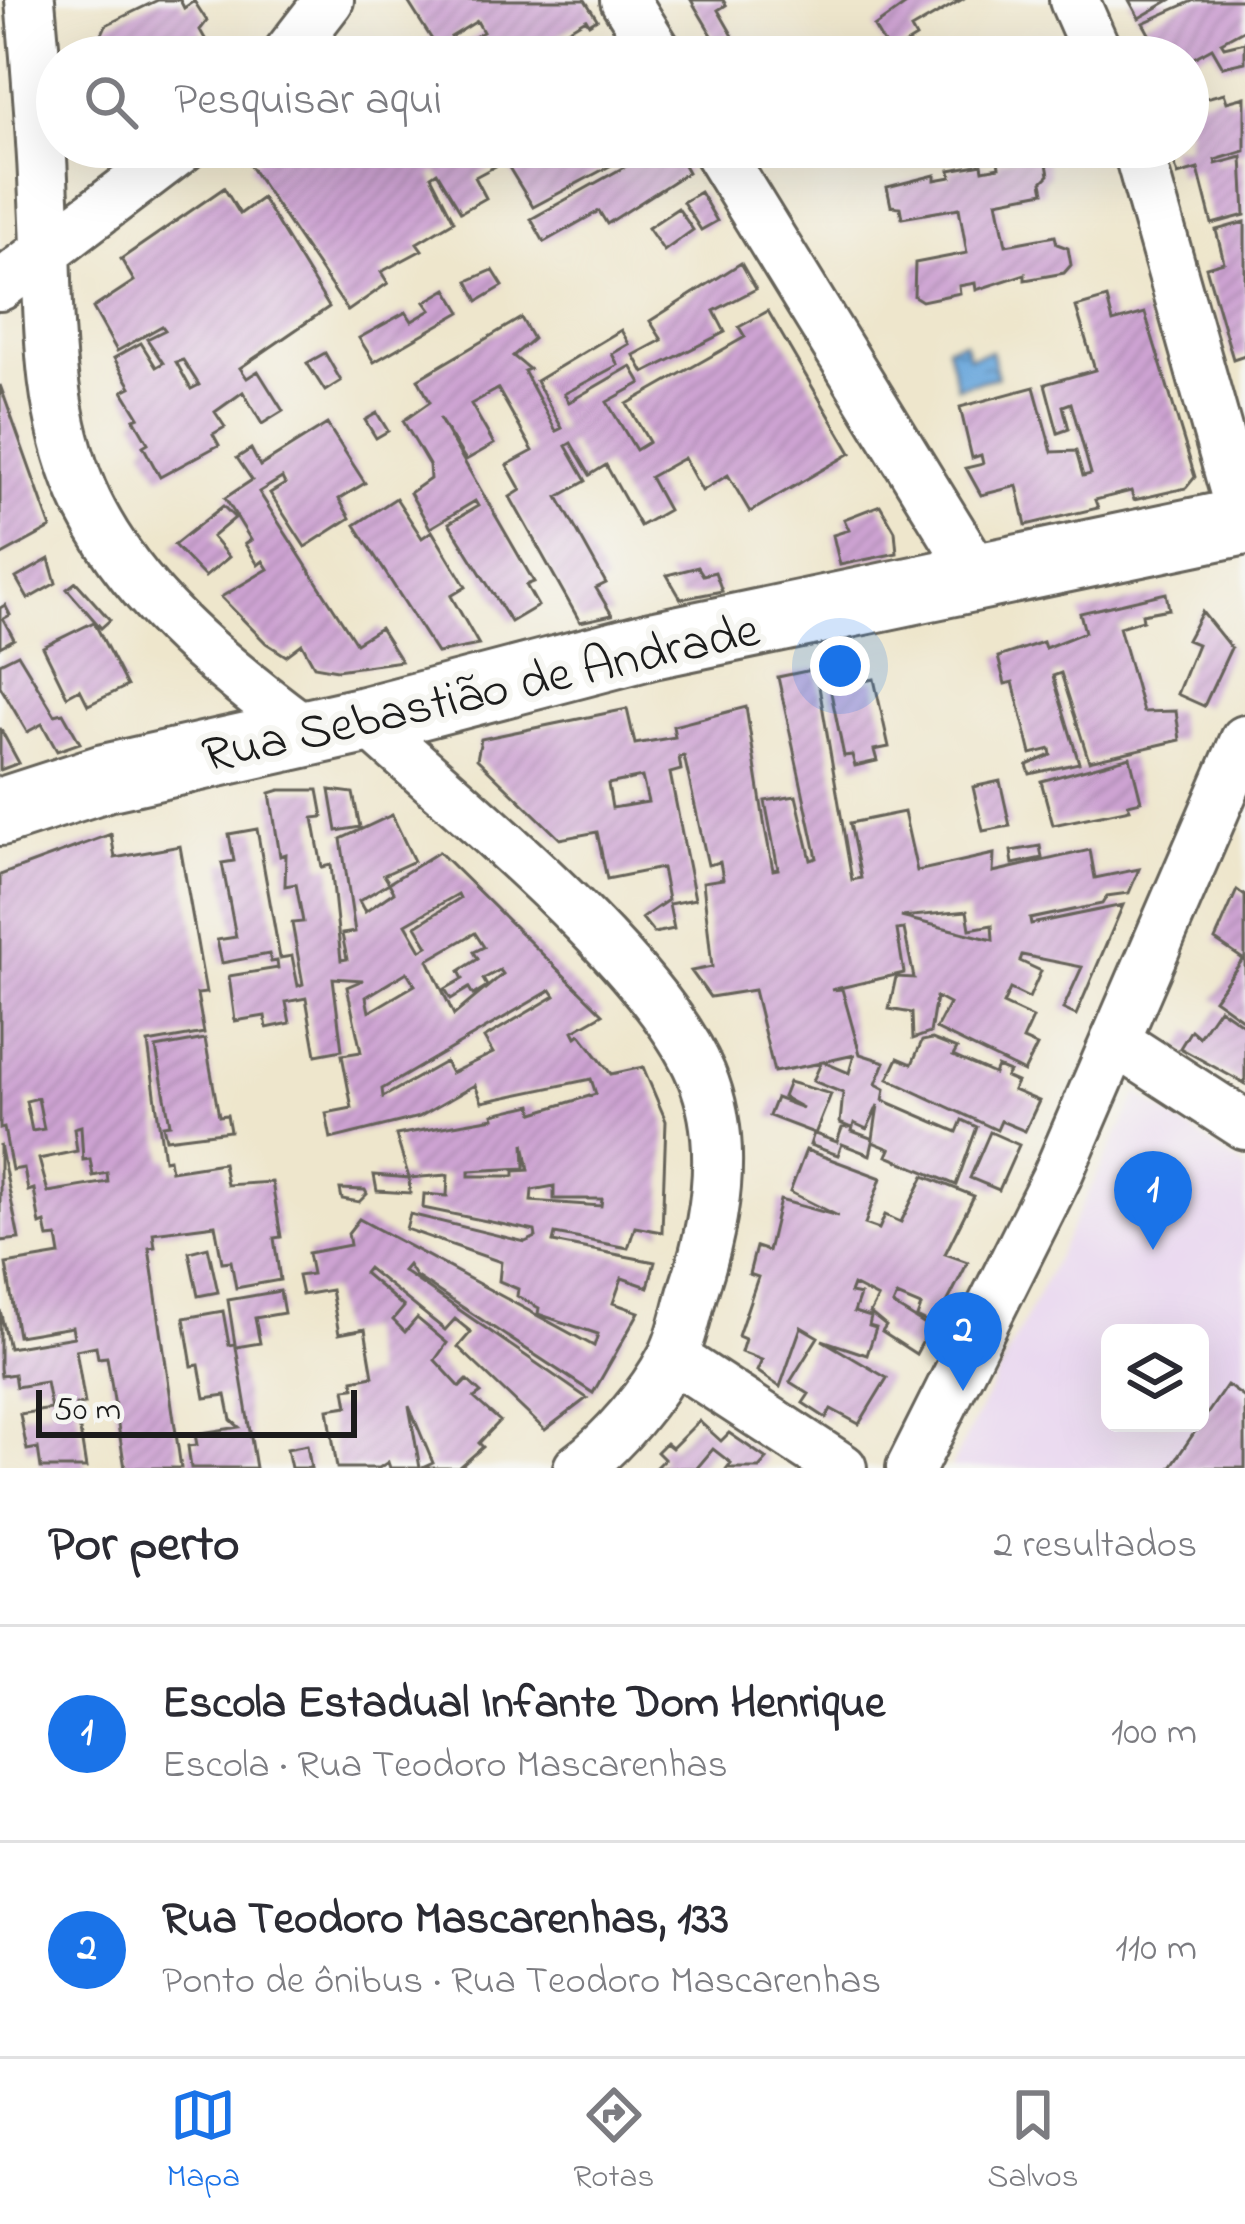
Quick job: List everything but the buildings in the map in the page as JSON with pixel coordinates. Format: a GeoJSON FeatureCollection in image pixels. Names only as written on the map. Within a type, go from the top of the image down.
{"type":"FeatureCollection","features":[{"type":"Feature","properties":{"kind":"street"},"geometry":{"type":"LineString","coordinates":[[30,0],[36,96]]}},
{"type":"Feature","properties":{"kind":"street"},"geometry":{"type":"LineString","coordinates":[[301,36],[329,0]]}},
{"type":"Feature","properties":{"kind":"street"},"geometry":{"type":"LineString","coordinates":[[625,0],[647,36]]}},
{"type":"Feature","properties":{"kind":"street"},"geometry":{"type":"LineString","coordinates":[[1074,0],[1090,36]]}},
{"type":"Feature","properties":{"kind":"street"},"geometry":{"type":"LineString","coordinates":[[41,168],[47,355],[82,491],[136,576],[211,660],[335,725],[651,994],[701,1073],[715,1124],[716,1194],[672,1357],[623,1425],[578,1468]]}},
{"type":"Feature","properties":{"kind":"street"},"geometry":{"type":"LineString","coordinates":[[0,286],[156,168]]}},
{"type":"Feature","properties":{"kind":"street"},"geometry":{"type":"LineString","coordinates":[[729,168],[981,580]]}},
{"type":"Feature","properties":{"kind":"street"},"geometry":{"type":"LineString","coordinates":[[1143,168],[1244,521]]}},
{"type":"Feature","properties":{"kind":"street","name":"Rua Sebastião de Andrade"},"geometry":{"type":"LineString","coordinates":[[0,812],[105,778],[652,645],[981,580],[1244,521]]}},
{"type":"Feature","properties":{"kind":"street"},"geometry":{"type":"LineString","coordinates":[[911,1468],[1008,1280],[1245,740]]}},
{"type":"Feature","properties":{"kind":"street"},"geometry":{"type":"LineString","coordinates":[[1115,1041],[1245,1125]]}},
{"type":"Feature","properties":{"kind":"street"},"geometry":{"type":"LineString","coordinates":[[672,1357],[842,1468]]}},
{"type":"Feature","properties":{"kind":"shaded area"},"geometry":{"type":"Polygon","coordinates":[[[1138,1094],[1245,1168],[1245,1468],[951,1468],[1138,1094]]]}},
{"type":"Feature","properties":{"kind":"water"},"geometry":{"type":"Polygon","coordinates":[[[964,342],[969,357],[991,351],[998,377],[957,387],[947,346],[964,342]]]}},
{"type":"Feature","properties":{"kind":"place","name":"Escola Estadual Infante Dom Henrique"},"geometry":{"type":"Point","coordinates":[1153,1250]}},
{"type":"Feature","properties":{"kind":"place","name":"Rua Teodoro Mascarenhas, 133"},"geometry":{"type":"Point","coordinates":[963,1391]}}]}
